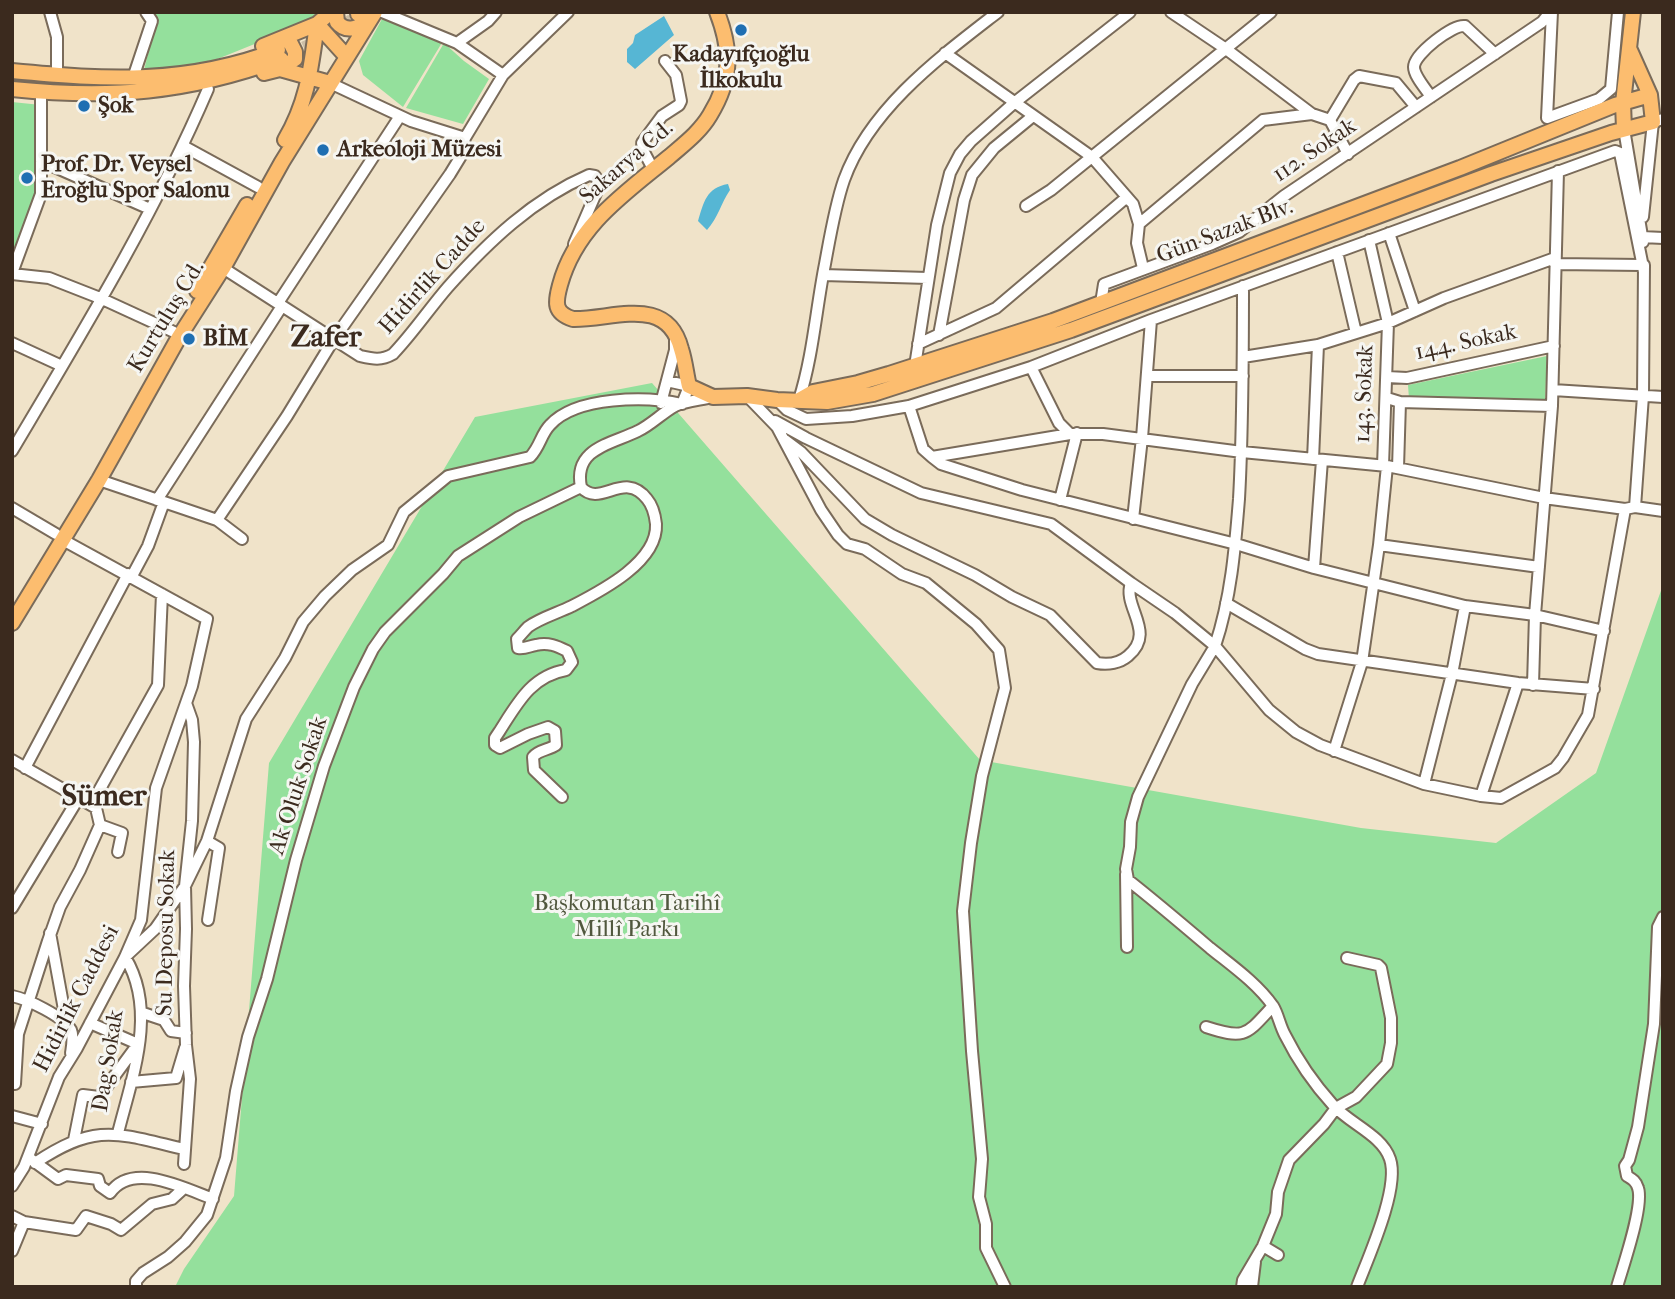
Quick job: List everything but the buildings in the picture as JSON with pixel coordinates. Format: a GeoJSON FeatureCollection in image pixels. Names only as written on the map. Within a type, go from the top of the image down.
{"type":"FeatureCollection","features":[{"type":"Feature","properties":{"kind":"main road"},"geometry":{"type":"LineString","coordinates":[[12,89],[123,99],[164,97],[208,89],[283,58],[317,24],[334,12],[337,22],[344,28],[353,29],[364,19]]}},
{"type":"Feature","properties":{"kind":"main road","name":"Sakarya Cd."},"geometry":{"type":"LineString","coordinates":[[675,335],[662,318],[652,315],[637,313],[588,319],[563,316],[558,308],[557,297],[568,260],[579,239],[594,221],[704,124],[726,82],[729,64],[717,12]]}},
{"type":"Feature","properties":{"kind":"main road"},"geometry":{"type":"LineString","coordinates":[[1625,129],[1623,103],[1633,12]]}},
{"type":"Feature","properties":{"kind":"main road","name":"Kurtuluş Cd."},"geometry":{"type":"LineString","coordinates":[[12,610],[99,480],[167,358],[223,268],[282,162],[346,56],[364,19]]}},
{"type":"Feature","properties":{"kind":"main road"},"geometry":{"type":"LineString","coordinates":[[317,24],[346,56]]}},
{"type":"Feature","properties":{"kind":"main road","name":"Kurtuluş Cd."},"geometry":{"type":"LineString","coordinates":[[12,624],[174,332],[288,135],[304,103],[317,24]]}},
{"type":"Feature","properties":{"kind":"main road"},"geometry":{"type":"LineString","coordinates":[[1629,48],[1656,95],[1658,121]]}},
{"type":"Feature","properties":{"kind":"main road"},"geometry":{"type":"LineString","coordinates":[[12,71],[89,78],[179,76],[283,58],[310,76],[330,83]]}},
{"type":"Feature","properties":{"kind":"main road"},"geometry":{"type":"LineString","coordinates":[[87,95],[176,88],[283,58]]}},
{"type":"Feature","properties":{"kind":"main road"},"geometry":{"type":"LineString","coordinates":[[283,58],[304,103]]}},
{"type":"Feature","properties":{"kind":"main road","name":"Gün Sazak Blv."},"geometry":{"type":"LineString","coordinates":[[799,400],[813,392],[858,383],[915,366],[1101,303],[1460,168],[1623,103],[1656,95]]}},
{"type":"Feature","properties":{"kind":"main road","name":"Gün Sazak Blv."},"geometry":{"type":"LineString","coordinates":[[713,397],[747,396],[827,402],[873,394],[1071,330],[1490,174],[1625,129],[1658,121]]}},
{"type":"Feature","properties":{"kind":"main road"},"geometry":{"type":"LineString","coordinates":[[675,335],[681,347],[689,386],[713,397]]}},
{"type":"Feature","properties":{"kind":"street"},"geometry":{"type":"LineString","coordinates":[[50,12],[57,37],[57,75]]}},
{"type":"Feature","properties":{"kind":"street"},"geometry":{"type":"LineString","coordinates":[[134,78],[152,20],[146,12]]}},
{"type":"Feature","properties":{"kind":"street"},"geometry":{"type":"LineString","coordinates":[[382,12],[457,43],[503,75]]}},
{"type":"Feature","properties":{"kind":"street"},"geometry":{"type":"LineString","coordinates":[[457,43],[496,12]]}},
{"type":"Feature","properties":{"kind":"street"},"geometry":{"type":"LineString","coordinates":[[217,520],[287,416],[334,339],[450,174],[461,156],[465,138],[503,75],[568,12]]}},
{"type":"Feature","properties":{"kind":"street"},"geometry":{"type":"LineString","coordinates":[[799,400],[806,379],[823,275],[844,181],[857,153],[878,121],[900,96],[945,53],[998,12]]}},
{"type":"Feature","properties":{"kind":"street"},"geometry":{"type":"LineString","coordinates":[[915,366],[937,225],[950,173],[960,154],[1014,103],[1130,12]]}},
{"type":"Feature","properties":{"kind":"street"},"geometry":{"type":"LineString","coordinates":[[1171,12],[1226,49],[1312,114],[1330,120],[1348,154]]}},
{"type":"Feature","properties":{"kind":"street"},"geometry":{"type":"LineString","coordinates":[[1026,206],[1092,157],[1271,12]]}},
{"type":"Feature","properties":{"kind":"street"},"geometry":{"type":"LineString","coordinates":[[1551,12],[1547,118],[1599,99],[1611,89],[1618,12]]}},
{"type":"Feature","properties":{"kind":"street","name":"112. Sokak"},"geometry":{"type":"LineString","coordinates":[[1101,303],[1104,284],[1238,232],[1284,195],[1542,22],[1551,12]]}},
{"type":"Feature","properties":{"kind":"street"},"geometry":{"type":"LineString","coordinates":[[1431,97],[1415,71],[1415,64],[1428,47],[1452,28],[1465,26],[1495,54]]}},
{"type":"Feature","properties":{"kind":"street"},"geometry":{"type":"LineString","coordinates":[[945,53],[1092,157],[1133,204],[1139,224],[1137,243],[1143,268]]}},
{"type":"Feature","properties":{"kind":"street"},"geometry":{"type":"LineString","coordinates":[[653,169],[642,143],[662,116],[680,105],[681,101],[676,75],[665,61]]}},
{"type":"Feature","properties":{"kind":"street"},"geometry":{"type":"LineString","coordinates":[[1330,120],[1359,76],[1396,83],[1416,107]]}},
{"type":"Feature","properties":{"kind":"street"},"geometry":{"type":"LineString","coordinates":[[330,83],[400,116],[465,138]]}},
{"type":"Feature","properties":{"kind":"street"},"geometry":{"type":"LineString","coordinates":[[12,451],[150,209],[183,146],[208,89]]}},
{"type":"Feature","properties":{"kind":"street"},"geometry":{"type":"LineString","coordinates":[[41,92],[41,194],[12,273],[49,278],[174,332]]}},
{"type":"Feature","properties":{"kind":"street"},"geometry":{"type":"LineString","coordinates":[[1139,224],[1263,120],[1312,114]]}},
{"type":"Feature","properties":{"kind":"street"},"geometry":{"type":"LineString","coordinates":[[25,768],[148,546],[160,501],[280,304],[400,116]]}},
{"type":"Feature","properties":{"kind":"street"},"geometry":{"type":"LineString","coordinates":[[939,335],[964,200],[972,176],[994,148],[1033,116]]}},
{"type":"Feature","properties":{"kind":"street"},"geometry":{"type":"LineString","coordinates":[[1642,232],[1658,121]]}},
{"type":"Feature","properties":{"kind":"street"},"geometry":{"type":"LineString","coordinates":[[768,417],[921,493],[1051,524],[1175,613],[1214,646],[1269,710],[1296,732],[1334,751],[1424,784],[1493,799],[1507,796],[1555,768],[1588,715],[1630,508],[1643,396],[1643,269],[1642,232],[1625,129]]}},
{"type":"Feature","properties":{"kind":"street"},"geometry":{"type":"LineString","coordinates":[[183,146],[258,187]]}},
{"type":"Feature","properties":{"kind":"street"},"geometry":{"type":"LineString","coordinates":[[777,400],[787,410],[806,419],[852,416],[909,406],[1031,368],[1151,320],[1615,151],[1620,153],[1643,269]]}},
{"type":"Feature","properties":{"kind":"street"},"geometry":{"type":"LineString","coordinates":[[41,161],[150,209]]}},
{"type":"Feature","properties":{"kind":"street"},"geometry":{"type":"LineString","coordinates":[[1533,685],[1535,615],[1553,390],[1558,171]]}},
{"type":"Feature","properties":{"kind":"street","name":"Hidirlik Cadde"},"geometry":{"type":"LineString","coordinates":[[223,268],[360,356],[374,360],[393,354],[447,288],[507,227],[550,194],[589,175],[595,176],[600,184],[568,260]]}},
{"type":"Feature","properties":{"kind":"street"},"geometry":{"type":"LineString","coordinates":[[918,344],[996,308],[1127,197]]}},
{"type":"Feature","properties":{"kind":"street"},"geometry":{"type":"LineString","coordinates":[[1642,232],[1663,238]]}},
{"type":"Feature","properties":{"kind":"street"},"geometry":{"type":"LineString","coordinates":[[1389,233],[1415,311]]}},
{"type":"Feature","properties":{"kind":"street","name":"143. Sokak"},"geometry":{"type":"LineString","coordinates":[[1369,240],[1388,323],[1390,466]]}},
{"type":"Feature","properties":{"kind":"street"},"geometry":{"type":"LineString","coordinates":[[1338,251],[1356,333]]}},
{"type":"Feature","properties":{"kind":"street"},"geometry":{"type":"LineString","coordinates":[[1243,358],[1318,345],[1388,323],[1555,261],[1643,269]]}},
{"type":"Feature","properties":{"kind":"street"},"geometry":{"type":"LineString","coordinates":[[823,275],[928,278]]}},
{"type":"Feature","properties":{"kind":"street"},"geometry":{"type":"LineString","coordinates":[[1127,947],[1126,874],[1131,822],[1138,796],[1192,684],[1214,646],[1226,603],[1236,544],[1242,452],[1243,286]]}},
{"type":"Feature","properties":{"kind":"street"},"geometry":{"type":"LineString","coordinates":[[1133,519],[1151,320]]}},
{"type":"Feature","properties":{"kind":"street"},"geometry":{"type":"LineString","coordinates":[[654,422],[675,350],[675,335]]}},
{"type":"Feature","properties":{"kind":"street"},"geometry":{"type":"LineString","coordinates":[[12,343],[62,366]]}},
{"type":"Feature","properties":{"kind":"street"},"geometry":{"type":"LineString","coordinates":[[1314,568],[1318,345]]}},
{"type":"Feature","properties":{"kind":"street","name":"144. Sokak"},"geometry":{"type":"LineString","coordinates":[[1387,377],[1407,378],[1555,346]]}},
{"type":"Feature","properties":{"kind":"street"},"geometry":{"type":"LineString","coordinates":[[1031,368],[1059,423],[1074,434]]}},
{"type":"Feature","properties":{"kind":"street"},"geometry":{"type":"LineString","coordinates":[[1147,376],[1242,376]]}},
{"type":"Feature","properties":{"kind":"street"},"geometry":{"type":"LineString","coordinates":[[667,381],[689,386],[682,404]]}},
{"type":"Feature","properties":{"kind":"street"},"geometry":{"type":"LineString","coordinates":[[1553,390],[1663,397]]}},
{"type":"Feature","properties":{"kind":"street"},"geometry":{"type":"LineString","coordinates":[[747,396],[768,417],[785,440],[821,510],[838,535],[847,544],[866,548],[902,574],[926,583],[976,624],[999,650],[1004,688],[982,776],[963,911],[982,1159],[979,1197],[986,1224],[986,1248],[1005,1287]]}},
{"type":"Feature","properties":{"kind":"street"},"geometry":{"type":"LineString","coordinates":[[562,797],[534,770],[533,757],[536,752],[549,750],[556,745],[555,731],[548,727],[500,748],[495,745],[495,738],[531,686],[551,672],[566,670],[572,662],[571,656],[563,648],[543,644],[518,648],[517,639],[529,627],[573,605],[633,567],[653,542],[656,528],[651,505],[637,490],[629,486],[593,496],[587,494],[581,487],[579,476],[583,463],[591,453],[639,431],[675,405],[713,397]]}},
{"type":"Feature","properties":{"kind":"street"},"geometry":{"type":"LineString","coordinates":[[1387,398],[1400,402],[1552,406]]}},
{"type":"Feature","properties":{"kind":"street"},"geometry":{"type":"LineString","coordinates":[[125,957],[155,929],[185,886],[207,841],[246,719],[285,658],[303,622],[352,570],[388,545],[404,512],[448,476],[530,457],[537,451],[548,426],[582,405],[662,400],[682,404]]}},
{"type":"Feature","properties":{"kind":"street"},"geometry":{"type":"LineString","coordinates":[[1334,751],[1362,662],[1400,402]]}},
{"type":"Feature","properties":{"kind":"street"},"geometry":{"type":"LineString","coordinates":[[909,406],[923,449],[941,464],[1060,500],[1236,544],[1373,583],[1465,606],[1535,615],[1604,631]]}},
{"type":"Feature","properties":{"kind":"street"},"geometry":{"type":"LineString","coordinates":[[1060,500],[1074,434]]}},
{"type":"Feature","properties":{"kind":"street"},"geometry":{"type":"LineString","coordinates":[[932,457],[1074,434],[1142,438],[1242,452],[1390,466],[1544,498],[1663,509]]}},
{"type":"Feature","properties":{"kind":"street"},"geometry":{"type":"LineString","coordinates":[[785,440],[801,452],[865,519],[892,536],[975,575],[1050,615],[1097,663],[1124,659],[1132,653],[1139,640],[1141,633],[1129,593],[1130,583]]}},
{"type":"Feature","properties":{"kind":"street"},"geometry":{"type":"LineString","coordinates":[[99,480],[217,520],[242,539]]}},
{"type":"Feature","properties":{"kind":"street","name":"Ak Oluk Sokak"},"geometry":{"type":"LineString","coordinates":[[136,1287],[136,1281],[143,1273],[185,1242],[207,1214],[213,1199],[226,1157],[248,1037],[267,979],[296,860],[324,766],[354,687],[369,659],[385,632],[458,556],[519,517],[581,487]]}},
{"type":"Feature","properties":{"kind":"street","name":"Hidirlik Caddesi"},"geometry":{"type":"LineString","coordinates":[[12,508],[207,619],[192,686],[156,788],[141,919],[125,957],[59,1077],[32,1160],[12,1186]]}},
{"type":"Feature","properties":{"kind":"street"},"geometry":{"type":"LineString","coordinates":[[1379,545],[1539,567]]}},
{"type":"Feature","properties":{"kind":"street"},"geometry":{"type":"LineString","coordinates":[[90,805],[158,685],[162,594]]}},
{"type":"Feature","properties":{"kind":"street"},"geometry":{"type":"LineString","coordinates":[[1226,603],[1318,654],[1518,684],[1594,689]]}},
{"type":"Feature","properties":{"kind":"street"},"geometry":{"type":"LineString","coordinates":[[1424,784],[1452,674],[1465,606]]}},
{"type":"Feature","properties":{"kind":"street"},"geometry":{"type":"LineString","coordinates":[[1481,796],[1518,684]]}},
{"type":"Feature","properties":{"kind":"street","name":"Su Deposu Sokak"},"geometry":{"type":"LineString","coordinates":[[184,1164],[191,1079],[186,1039],[185,886],[192,821],[194,742],[192,720],[186,703]]}},
{"type":"Feature","properties":{"kind":"street"},"geometry":{"type":"LineString","coordinates":[[12,760],[96,808],[100,825],[60,907],[28,1001],[18,1034],[15,1084]]}},
{"type":"Feature","properties":{"kind":"street"},"geometry":{"type":"LineString","coordinates":[[12,908],[78,799]]}},
{"type":"Feature","properties":{"kind":"street"},"geometry":{"type":"LineString","coordinates":[[100,825],[122,833],[118,852]]}},
{"type":"Feature","properties":{"kind":"street"},"geometry":{"type":"LineString","coordinates":[[207,841],[219,848],[208,920]]}},
{"type":"Feature","properties":{"kind":"street"},"geometry":{"type":"LineString","coordinates":[[1126,874],[1128,880],[1246,978],[1273,1006],[1284,1034],[1306,1074],[1336,1108],[1384,1148],[1390,1158],[1393,1172],[1377,1236],[1357,1287]]}},
{"type":"Feature","properties":{"kind":"street"},"geometry":{"type":"LineString","coordinates":[[1617,1287],[1639,1194],[1636,1182],[1627,1176],[1625,1166],[1637,1127],[1648,1067],[1654,1024],[1658,927],[1663,917]]}},
{"type":"Feature","properties":{"kind":"street"},"geometry":{"type":"LineString","coordinates":[[51,933],[67,1026]]}},
{"type":"Feature","properties":{"kind":"street","name":"Dag Sokak"},"geometry":{"type":"LineString","coordinates":[[118,1133],[131,1082],[143,1013],[133,970],[125,957]]}},
{"type":"Feature","properties":{"kind":"street"},"geometry":{"type":"LineString","coordinates":[[1242,1287],[1276,1214],[1278,1192],[1289,1160],[1324,1125],[1336,1108],[1356,1097],[1387,1065],[1391,1043],[1391,1018],[1381,968],[1347,958]]}},
{"type":"Feature","properties":{"kind":"street"},"geometry":{"type":"LineString","coordinates":[[12,996],[28,1001],[67,1026],[73,1036],[70,1059]]}},
{"type":"Feature","properties":{"kind":"street"},"geometry":{"type":"LineString","coordinates":[[1206,1027],[1239,1035],[1249,1031],[1273,1006]]}},
{"type":"Feature","properties":{"kind":"street"},"geometry":{"type":"LineString","coordinates":[[131,1082],[176,1078],[186,1039],[172,1031],[164,1020],[143,1013]]}},
{"type":"Feature","properties":{"kind":"street"},"geometry":{"type":"LineString","coordinates":[[74,1140],[83,1095],[99,1097],[138,1044],[90,1023]]}},
{"type":"Feature","properties":{"kind":"street"},"geometry":{"type":"LineString","coordinates":[[12,1116],[42,1124]]}},
{"type":"Feature","properties":{"kind":"street"},"geometry":{"type":"LineString","coordinates":[[184,1149],[118,1133],[102,1134],[74,1140],[32,1160],[58,1179],[66,1175],[98,1179],[100,1186],[110,1193],[117,1183],[148,1179],[213,1199]]}},
{"type":"Feature","properties":{"kind":"street"},"geometry":{"type":"LineString","coordinates":[[12,1216],[24,1222],[76,1230],[86,1216],[121,1230],[152,1204],[172,1199],[184,1188]]}},
{"type":"Feature","properties":{"kind":"street"},"geometry":{"type":"LineString","coordinates":[[12,1251],[24,1222]]}},
{"type":"Feature","properties":{"kind":"street"},"geometry":{"type":"LineString","coordinates":[[1263,1246],[1279,1255]]}},
{"type":"Feature","properties":{"kind":"street"},"geometry":{"type":"LineString","coordinates":[[1252,1287],[1255,1262]]}},
{"type":"Feature","properties":{"kind":"green space"},"geometry":{"type":"Polygon","coordinates":[[[147,12],[317,12],[311,18],[215,60],[143,74],[155,26],[147,12]]]}},
{"type":"Feature","properties":{"kind":"green space"},"geometry":{"type":"Polygon","coordinates":[[[382,19],[443,41],[403,107],[363,75],[359,61],[382,19]]]}},
{"type":"Feature","properties":{"kind":"green space"},"geometry":{"type":"Polygon","coordinates":[[[444,43],[489,79],[463,124],[406,108],[444,43]]]}},
{"type":"Feature","properties":{"kind":"green space","name":"Prof. Dr. Veysel Eroğlu Spor Salonu"},"geometry":{"type":"Polygon","coordinates":[[[12,102],[41,105],[41,194],[12,273],[12,102]]]}},
{"type":"Feature","properties":{"kind":"green space"},"geometry":{"type":"Polygon","coordinates":[[[1547,356],[1545,402],[1409,399],[1408,385],[1547,356]]]}},
{"type":"Feature","properties":{"kind":"green space","name":"Başkomutan Tarihî Millî Parkı"},"geometry":{"type":"Polygon","coordinates":[[[652,383],[980,760],[1361,828],[1496,843],[1596,773],[1663,585],[1663,1287],[175,1287],[184,1269],[234,1196],[269,763],[475,417],[652,383]]]}},
{"type":"Feature","properties":{"kind":"water"},"geometry":{"type":"Polygon","coordinates":[[[664,16],[674,35],[635,69],[627,62],[627,49],[633,43],[635,35],[664,16]]]}},
{"type":"Feature","properties":{"kind":"water"},"geometry":{"type":"Polygon","coordinates":[[[728,184],[730,190],[707,230],[698,221],[704,202],[710,192],[728,184]]]}},
{"type":"Feature","properties":{"kind":"tunnel"},"geometry":{"type":"LineString","coordinates":[[285,57],[331,36],[353,20]]}},
{"type":"Feature","properties":{"kind":"place","name":"Kadayıfçıoğlu İlkokulu"},"geometry":{"type":"Point","coordinates":[741,30]}},
{"type":"Feature","properties":{"kind":"place","name":"Şok"},"geometry":{"type":"Point","coordinates":[84,106]}},
{"type":"Feature","properties":{"kind":"place","name":"Arkeoloji Müzesi"},"geometry":{"type":"Point","coordinates":[323,150]}},
{"type":"Feature","properties":{"kind":"place","name":"Prof. Dr. Veysel Eroğlu Spor Salonu"},"geometry":{"type":"Point","coordinates":[27,178]}},
{"type":"Feature","properties":{"kind":"place","name":"BİM"},"geometry":{"type":"Point","coordinates":[189,339]}},
{"type":"Feature","properties":{"kind":"district","name":"Zafer"},"geometry":{"type":"Point","coordinates":[326,339]}},
{"type":"Feature","properties":{"kind":"district","name":"Sümer"},"geometry":{"type":"Point","coordinates":[104,798]}}]}
